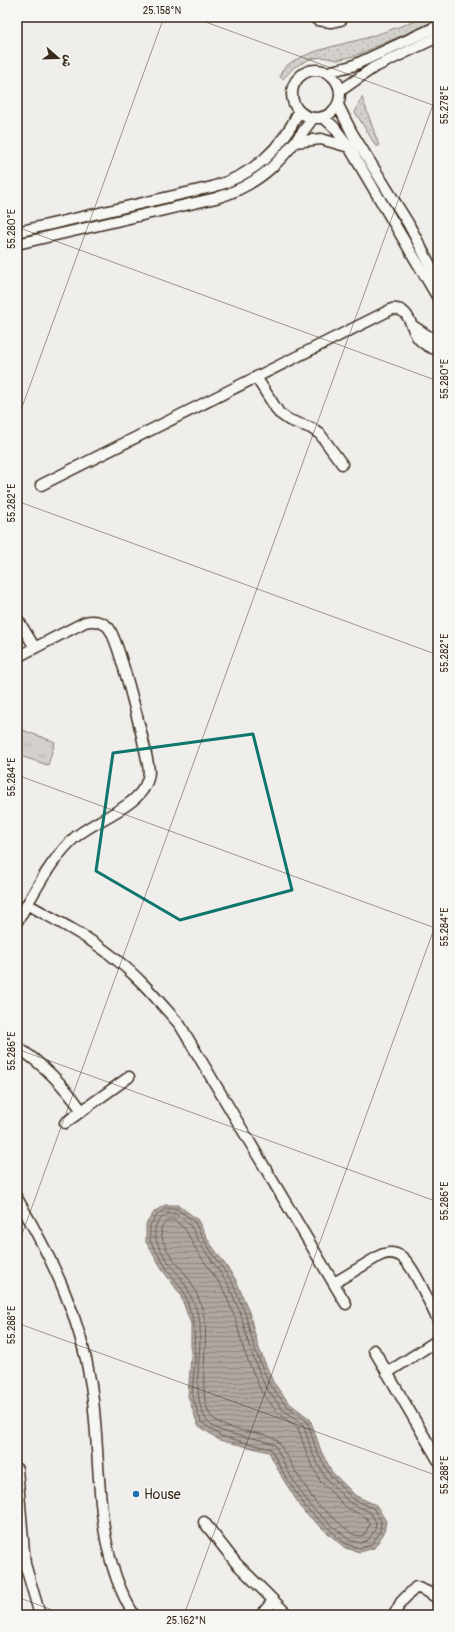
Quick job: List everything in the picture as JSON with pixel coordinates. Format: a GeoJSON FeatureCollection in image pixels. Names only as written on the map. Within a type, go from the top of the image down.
{"type":"FeatureCollection","features":[{"type":"Feature","properties":{"kind":"main road"},"geometry":{"type":"LineString","coordinates":[[318,17],[340,17]]}},
{"type":"Feature","properties":{"kind":"street"},"geometry":{"type":"LineString","coordinates":[[327,72],[352,66],[438,26]]}},
{"type":"Feature","properties":{"kind":"street"},"geometry":{"type":"LineString","coordinates":[[340,91],[373,68],[438,37]]}},
{"type":"Feature","properties":{"kind":"street"},"geometry":{"type":"LineString","coordinates":[[17,244],[228,194],[260,177],[279,162],[295,142],[318,118],[333,111],[338,105],[340,91],[335,78],[327,72],[317,69],[307,71],[295,82],[292,97],[299,111],[318,118],[337,130],[349,147],[438,298]]}},
{"type":"Feature","properties":{"kind":"street"},"geometry":{"type":"LineString","coordinates":[[338,105],[352,133],[408,223],[438,280]]}},
{"type":"Feature","properties":{"kind":"street"},"geometry":{"type":"LineString","coordinates":[[17,232],[212,187],[231,181],[248,172],[270,154],[284,138],[299,111]]}},
{"type":"Feature","properties":{"kind":"street"},"geometry":{"type":"LineString","coordinates":[[295,142],[321,139],[349,147]]}},
{"type":"Feature","properties":{"kind":"street"},"geometry":{"type":"LineString","coordinates":[[397,229],[408,223]]}},
{"type":"Feature","properties":{"kind":"street"},"geometry":{"type":"LineString","coordinates":[[41,485],[392,309],[402,310],[413,326],[419,339],[428,346],[438,350]]}},
{"type":"Feature","properties":{"kind":"street"},"geometry":{"type":"LineString","coordinates":[[413,326],[428,336],[438,338]]}},
{"type":"Feature","properties":{"kind":"street"},"geometry":{"type":"LineString","coordinates":[[256,377],[279,413],[289,420],[311,428],[320,434],[342,464]]}},
{"type":"Feature","properties":{"kind":"street"},"geometry":{"type":"LineString","coordinates":[[17,618],[35,648]]}},
{"type":"Feature","properties":{"kind":"street"},"geometry":{"type":"LineString","coordinates":[[17,657],[85,622],[97,621],[108,627],[112,634],[123,669],[149,771],[146,787],[139,795],[85,828],[60,852],[17,922]]}},
{"type":"Feature","properties":{"kind":"street"},"geometry":{"type":"LineString","coordinates":[[27,904],[74,930],[118,961],[145,985],[180,1025],[346,1304]]}},
{"type":"Feature","properties":{"kind":"street"},"geometry":{"type":"LineString","coordinates":[[17,1047],[53,1075],[82,1111]]}},
{"type":"Feature","properties":{"kind":"street"},"geometry":{"type":"LineString","coordinates":[[65,1123],[129,1077]]}},
{"type":"Feature","properties":{"kind":"street"},"geometry":{"type":"LineString","coordinates":[[17,1198],[54,1266],[77,1325],[91,1386],[102,1517],[106,1546],[114,1575],[134,1615]]}},
{"type":"Feature","properties":{"kind":"street"},"geometry":{"type":"LineString","coordinates":[[334,1283],[379,1256],[387,1253],[395,1254],[403,1258],[408,1264],[438,1320]]}},
{"type":"Feature","properties":{"kind":"street"},"geometry":{"type":"LineString","coordinates":[[387,1373],[438,1340]]}},
{"type":"Feature","properties":{"kind":"street"},"geometry":{"type":"LineString","coordinates":[[374,1350],[438,1460]]}},
{"type":"Feature","properties":{"kind":"street"},"geometry":{"type":"LineString","coordinates":[[17,1469],[25,1564],[40,1615]]}},
{"type":"Feature","properties":{"kind":"street"},"geometry":{"type":"LineString","coordinates":[[204,1522],[236,1563],[288,1615]]}},
{"type":"Feature","properties":{"kind":"street"},"geometry":{"type":"LineString","coordinates":[[394,1615],[401,1602],[416,1587],[428,1592],[438,1600]]}},
{"type":"Feature","properties":{"kind":"street"},"geometry":{"type":"LineString","coordinates":[[261,1615],[273,1601]]}},
{"type":"Feature","properties":{"kind":"highlighted area"},"geometry":{"type":"Polygon","coordinates":[[[253,734],[292,890],[180,920],[96,871],[113,753],[253,734]]]}},
{"type":"Feature","properties":{"kind":"green space"},"geometry":{"type":"Polygon","coordinates":[[[427,17],[438,17],[438,20],[354,56],[337,60],[322,57],[310,59],[294,67],[283,79],[280,77],[283,69],[291,62],[303,56],[366,38],[427,17]]]}},
{"type":"Feature","properties":{"kind":"green space"},"geometry":{"type":"Polygon","coordinates":[[[362,97],[379,146],[376,146],[355,112],[362,97]]]}},
{"type":"Feature","properties":{"kind":"green space"},"geometry":{"type":"Polygon","coordinates":[[[17,728],[55,742],[48,765],[17,755],[17,728]]]}},
{"type":"Feature","properties":{"kind":"water"},"geometry":{"type":"Polygon","coordinates":[[[165,1205],[178,1205],[197,1219],[210,1243],[236,1280],[249,1312],[258,1346],[273,1382],[289,1403],[310,1419],[321,1451],[332,1472],[356,1496],[376,1505],[386,1521],[384,1533],[374,1548],[360,1552],[345,1548],[304,1512],[283,1479],[269,1452],[219,1440],[198,1425],[188,1396],[191,1357],[191,1324],[180,1294],[164,1272],[146,1242],[146,1224],[155,1211],[165,1205]]]}},
{"type":"Feature","properties":{"kind":"place","name":"House"},"geometry":{"type":"Point","coordinates":[136,1494]}}]}
